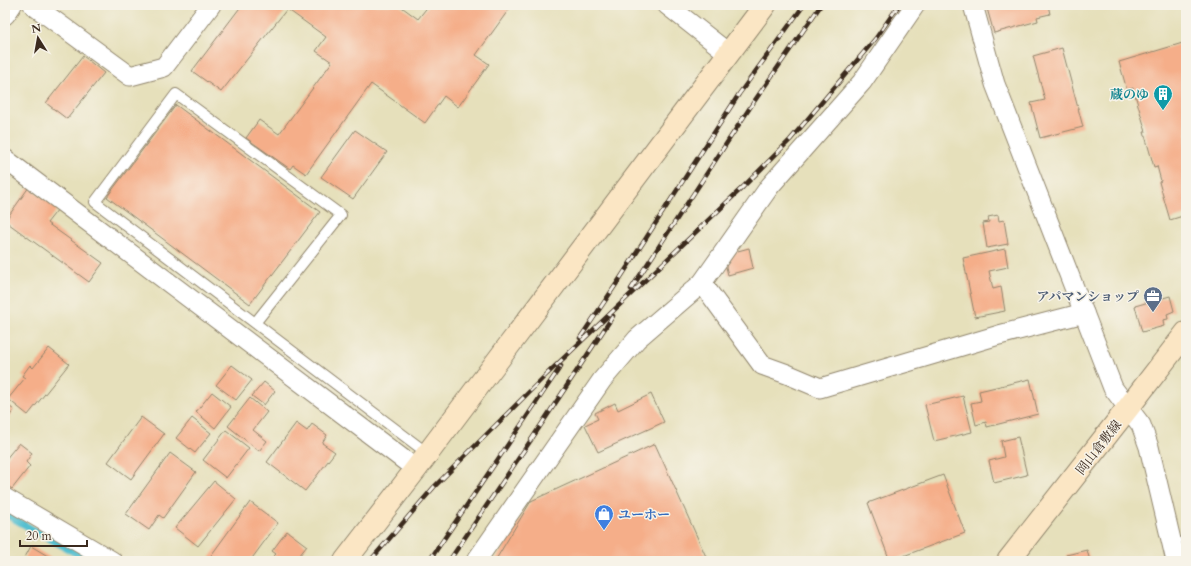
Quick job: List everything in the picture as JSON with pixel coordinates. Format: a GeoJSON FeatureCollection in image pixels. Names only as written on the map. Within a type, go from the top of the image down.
{"type":"FeatureCollection","features":[{"type":"Feature","properties":{"kind":"street"},"geometry":{"type":"LineString","coordinates":[[5,15],[12,5]]}},
{"type":"Feature","properties":{"kind":"street"},"geometry":{"type":"LineString","coordinates":[[33,5],[130,76],[164,67],[211,5]]}},
{"type":"Feature","properties":{"kind":"street"},"geometry":{"type":"LineString","coordinates":[[667,5],[728,54]]}},
{"type":"Feature","properties":{"kind":"street"},"geometry":{"type":"LineString","coordinates":[[345,561],[765,5]]}},
{"type":"Feature","properties":{"kind":"street"},"geometry":{"type":"LineString","coordinates":[[476,561],[602,380],[637,339],[702,283],[770,186],[862,82],[915,5]]}},
{"type":"Feature","properties":{"kind":"street"},"geometry":{"type":"LineString","coordinates":[[973,5],[994,84],[1113,388],[1141,425],[1149,446],[1176,561]]}},
{"type":"Feature","properties":{"kind":"street"},"geometry":{"type":"LineString","coordinates":[[5,158],[422,461]]}},
{"type":"Feature","properties":{"kind":"street"},"geometry":{"type":"LineString","coordinates":[[702,283],[762,365],[820,388],[999,335],[1084,312]]}},
{"type":"Feature","properties":{"kind":"street","name":"岡山倉敷線"},"geometry":{"type":"LineString","coordinates":[[1008,561],[1186,333]]}},
{"type":"Feature","properties":{"kind":"street"},"geometry":{"type":"LineString","coordinates":[[5,498],[112,561]]}},
{"type":"Feature","properties":{"kind":"lane"},"geometry":{"type":"LineString","coordinates":[[255,323],[341,214],[176,94],[95,202],[255,323],[422,461]]}},
{"type":"Feature","properties":{"kind":"building"},"geometry":{"type":"Polygon","coordinates":[[[242,5],[399,5],[418,19],[429,5],[512,5],[476,55],[489,64],[458,107],[444,96],[425,123],[371,84],[306,174],[293,165],[290,169],[246,138],[259,120],[279,134],[332,62],[316,51],[326,37],[287,9],[221,92],[192,71],[242,5]]]}},
{"type":"Feature","properties":{"kind":"building"},"geometry":{"type":"Polygon","coordinates":[[[986,5],[1048,5],[1050,14],[1037,17],[1038,21],[994,33],[986,5]]]}},
{"type":"Feature","properties":{"kind":"building","name":"蔵のゆ"},"geometry":{"type":"Polygon","coordinates":[[[1186,42],[1186,215],[1170,220],[1159,182],[1161,181],[1157,166],[1154,167],[1144,132],[1146,132],[1133,88],[1127,90],[1119,62],[1186,42]]]}},
{"type":"Feature","properties":{"kind":"building"},"geometry":{"type":"Polygon","coordinates":[[[1062,48],[1083,127],[1040,138],[1031,103],[1045,100],[1033,56],[1062,48]]]}},
{"type":"Feature","properties":{"kind":"building"},"geometry":{"type":"Polygon","coordinates":[[[83,56],[104,73],[67,119],[46,103],[83,56]]]}},
{"type":"Feature","properties":{"kind":"building"},"geometry":{"type":"Polygon","coordinates":[[[176,105],[320,212],[250,304],[107,197],[176,105]]]}},
{"type":"Feature","properties":{"kind":"building"},"geometry":{"type":"Polygon","coordinates":[[[355,130],[387,152],[353,199],[321,177],[355,130]]]}},
{"type":"Feature","properties":{"kind":"building"},"geometry":{"type":"Polygon","coordinates":[[[29,187],[58,209],[47,223],[103,263],[89,282],[5,221],[29,187]]]}},
{"type":"Feature","properties":{"kind":"building"},"geometry":{"type":"Polygon","coordinates":[[[998,215],[999,221],[1004,220],[1008,244],[987,248],[983,223],[989,222],[988,217],[998,215]]]}},
{"type":"Feature","properties":{"kind":"building"},"geometry":{"type":"Polygon","coordinates":[[[749,248],[753,268],[728,275],[723,255],[749,248]]]}},
{"type":"Feature","properties":{"kind":"building"},"geometry":{"type":"Polygon","coordinates":[[[1005,249],[1008,267],[989,271],[993,289],[1001,287],[1005,311],[975,317],[963,258],[1005,249]]]}},
{"type":"Feature","properties":{"kind":"building"},"geometry":{"type":"Polygon","coordinates":[[[1170,296],[1174,311],[1167,314],[1168,319],[1163,320],[1164,326],[1142,332],[1135,306],[1170,296]]]}},
{"type":"Feature","properties":{"kind":"building"},"geometry":{"type":"Polygon","coordinates":[[[49,348],[69,364],[28,415],[8,399],[25,378],[22,376],[30,365],[33,368],[49,348]]]}},
{"type":"Feature","properties":{"kind":"building"},"geometry":{"type":"Polygon","coordinates":[[[232,365],[252,380],[236,400],[216,385],[232,365]]]}},
{"type":"Feature","properties":{"kind":"building"},"geometry":{"type":"Polygon","coordinates":[[[1030,379],[1038,414],[987,427],[986,422],[976,425],[971,403],[981,401],[979,391],[1030,379]]]}},
{"type":"Feature","properties":{"kind":"building"},"geometry":{"type":"Polygon","coordinates":[[[264,382],[275,391],[264,405],[252,396],[264,382]]]}},
{"type":"Feature","properties":{"kind":"building"},"geometry":{"type":"Polygon","coordinates":[[[212,392],[231,407],[215,428],[196,412],[212,392]]]}},
{"type":"Feature","properties":{"kind":"building"},"geometry":{"type":"Polygon","coordinates":[[[651,394],[664,422],[598,452],[585,425],[598,419],[595,413],[615,403],[618,410],[651,394]]]}},
{"type":"Feature","properties":{"kind":"building"},"geometry":{"type":"Polygon","coordinates":[[[963,396],[972,432],[934,441],[925,405],[963,396]]]}},
{"type":"Feature","properties":{"kind":"building"},"geometry":{"type":"Polygon","coordinates":[[[250,398],[267,412],[253,430],[267,441],[259,451],[228,426],[250,398]]]}},
{"type":"Feature","properties":{"kind":"building"},"geometry":{"type":"Polygon","coordinates":[[[5,403],[14,410],[5,422],[5,403]]]}},
{"type":"Feature","properties":{"kind":"building"},"geometry":{"type":"Polygon","coordinates":[[[141,417],[164,434],[131,479],[108,462],[141,417]]]}},
{"type":"Feature","properties":{"kind":"building"},"geometry":{"type":"Polygon","coordinates":[[[192,418],[211,433],[195,453],[176,438],[192,418]]]}},
{"type":"Feature","properties":{"kind":"building"},"geometry":{"type":"Polygon","coordinates":[[[296,423],[307,431],[312,424],[327,435],[322,443],[335,452],[305,491],[267,462],[296,423]]]}},
{"type":"Feature","properties":{"kind":"building"},"geometry":{"type":"Polygon","coordinates":[[[226,430],[249,448],[226,478],[203,460],[226,430]]]}},
{"type":"Feature","properties":{"kind":"building"},"geometry":{"type":"Polygon","coordinates":[[[1018,437],[1027,475],[994,483],[989,461],[1004,457],[1001,441],[1018,437]]]}},
{"type":"Feature","properties":{"kind":"building"},"geometry":{"type":"Polygon","coordinates":[[[19,443],[32,453],[26,462],[30,466],[12,489],[5,484],[5,460],[19,443]]]}},
{"type":"Feature","properties":{"kind":"building","name":"ユーホー"},"geometry":{"type":"Polygon","coordinates":[[[655,444],[708,561],[495,561],[531,501],[655,444]]]}},
{"type":"Feature","properties":{"kind":"building"},"geometry":{"type":"Polygon","coordinates":[[[170,453],[196,472],[163,518],[159,515],[149,530],[126,514],[170,453]]]}},
{"type":"Feature","properties":{"kind":"building"},"geometry":{"type":"Polygon","coordinates":[[[943,475],[965,533],[890,561],[868,503],[943,475]]]}},
{"type":"Feature","properties":{"kind":"building"},"geometry":{"type":"Polygon","coordinates":[[[214,481],[236,499],[198,546],[175,528],[214,481]]]}},
{"type":"Feature","properties":{"kind":"building"},"geometry":{"type":"Polygon","coordinates":[[[250,502],[278,523],[250,561],[207,561],[250,502]]]}},
{"type":"Feature","properties":{"kind":"building"},"geometry":{"type":"Polygon","coordinates":[[[287,531],[307,546],[295,561],[286,561],[283,559],[282,561],[278,561],[273,557],[276,554],[272,551],[287,531]]]}},
{"type":"Feature","properties":{"kind":"building"},"geometry":{"type":"Polygon","coordinates":[[[31,546],[56,561],[23,561],[31,546]]]}},
{"type":"Feature","properties":{"kind":"building"},"geometry":{"type":"Polygon","coordinates":[[[1087,550],[1090,561],[1067,561],[1066,555],[1087,550]]]}},
{"type":"Feature","properties":{"kind":"waterway"},"geometry":{"type":"LineString","coordinates":[[5,514],[90,561]]}},
{"type":"Feature","properties":{"kind":"railway"},"geometry":{"type":"LineString","coordinates":[[580,338],[739,94],[804,5]]}},
{"type":"Feature","properties":{"kind":"railway"},"geometry":{"type":"LineString","coordinates":[[631,289],[751,106],[821,5]]}},
{"type":"Feature","properties":{"kind":"railway"},"geometry":{"type":"LineString","coordinates":[[370,561],[434,487],[547,374],[743,187],[790,140],[876,38],[899,5]]}},
{"type":"Feature","properties":{"kind":"railway"},"geometry":{"type":"LineString","coordinates":[[449,561],[613,316]]}},
{"type":"Feature","properties":{"kind":"railway"},"geometry":{"type":"LineString","coordinates":[[429,561],[561,366]]}},
{"type":"Feature","properties":{"kind":"place","name":"蔵のゆ"},"geometry":{"type":"Point","coordinates":[1163,111]}},
{"type":"Feature","properties":{"kind":"place","name":"アパマンショップ"},"geometry":{"type":"Point","coordinates":[1153,313]}},
{"type":"Feature","properties":{"kind":"place","name":"ユーホー"},"geometry":{"type":"Point","coordinates":[604,531]}}]}
